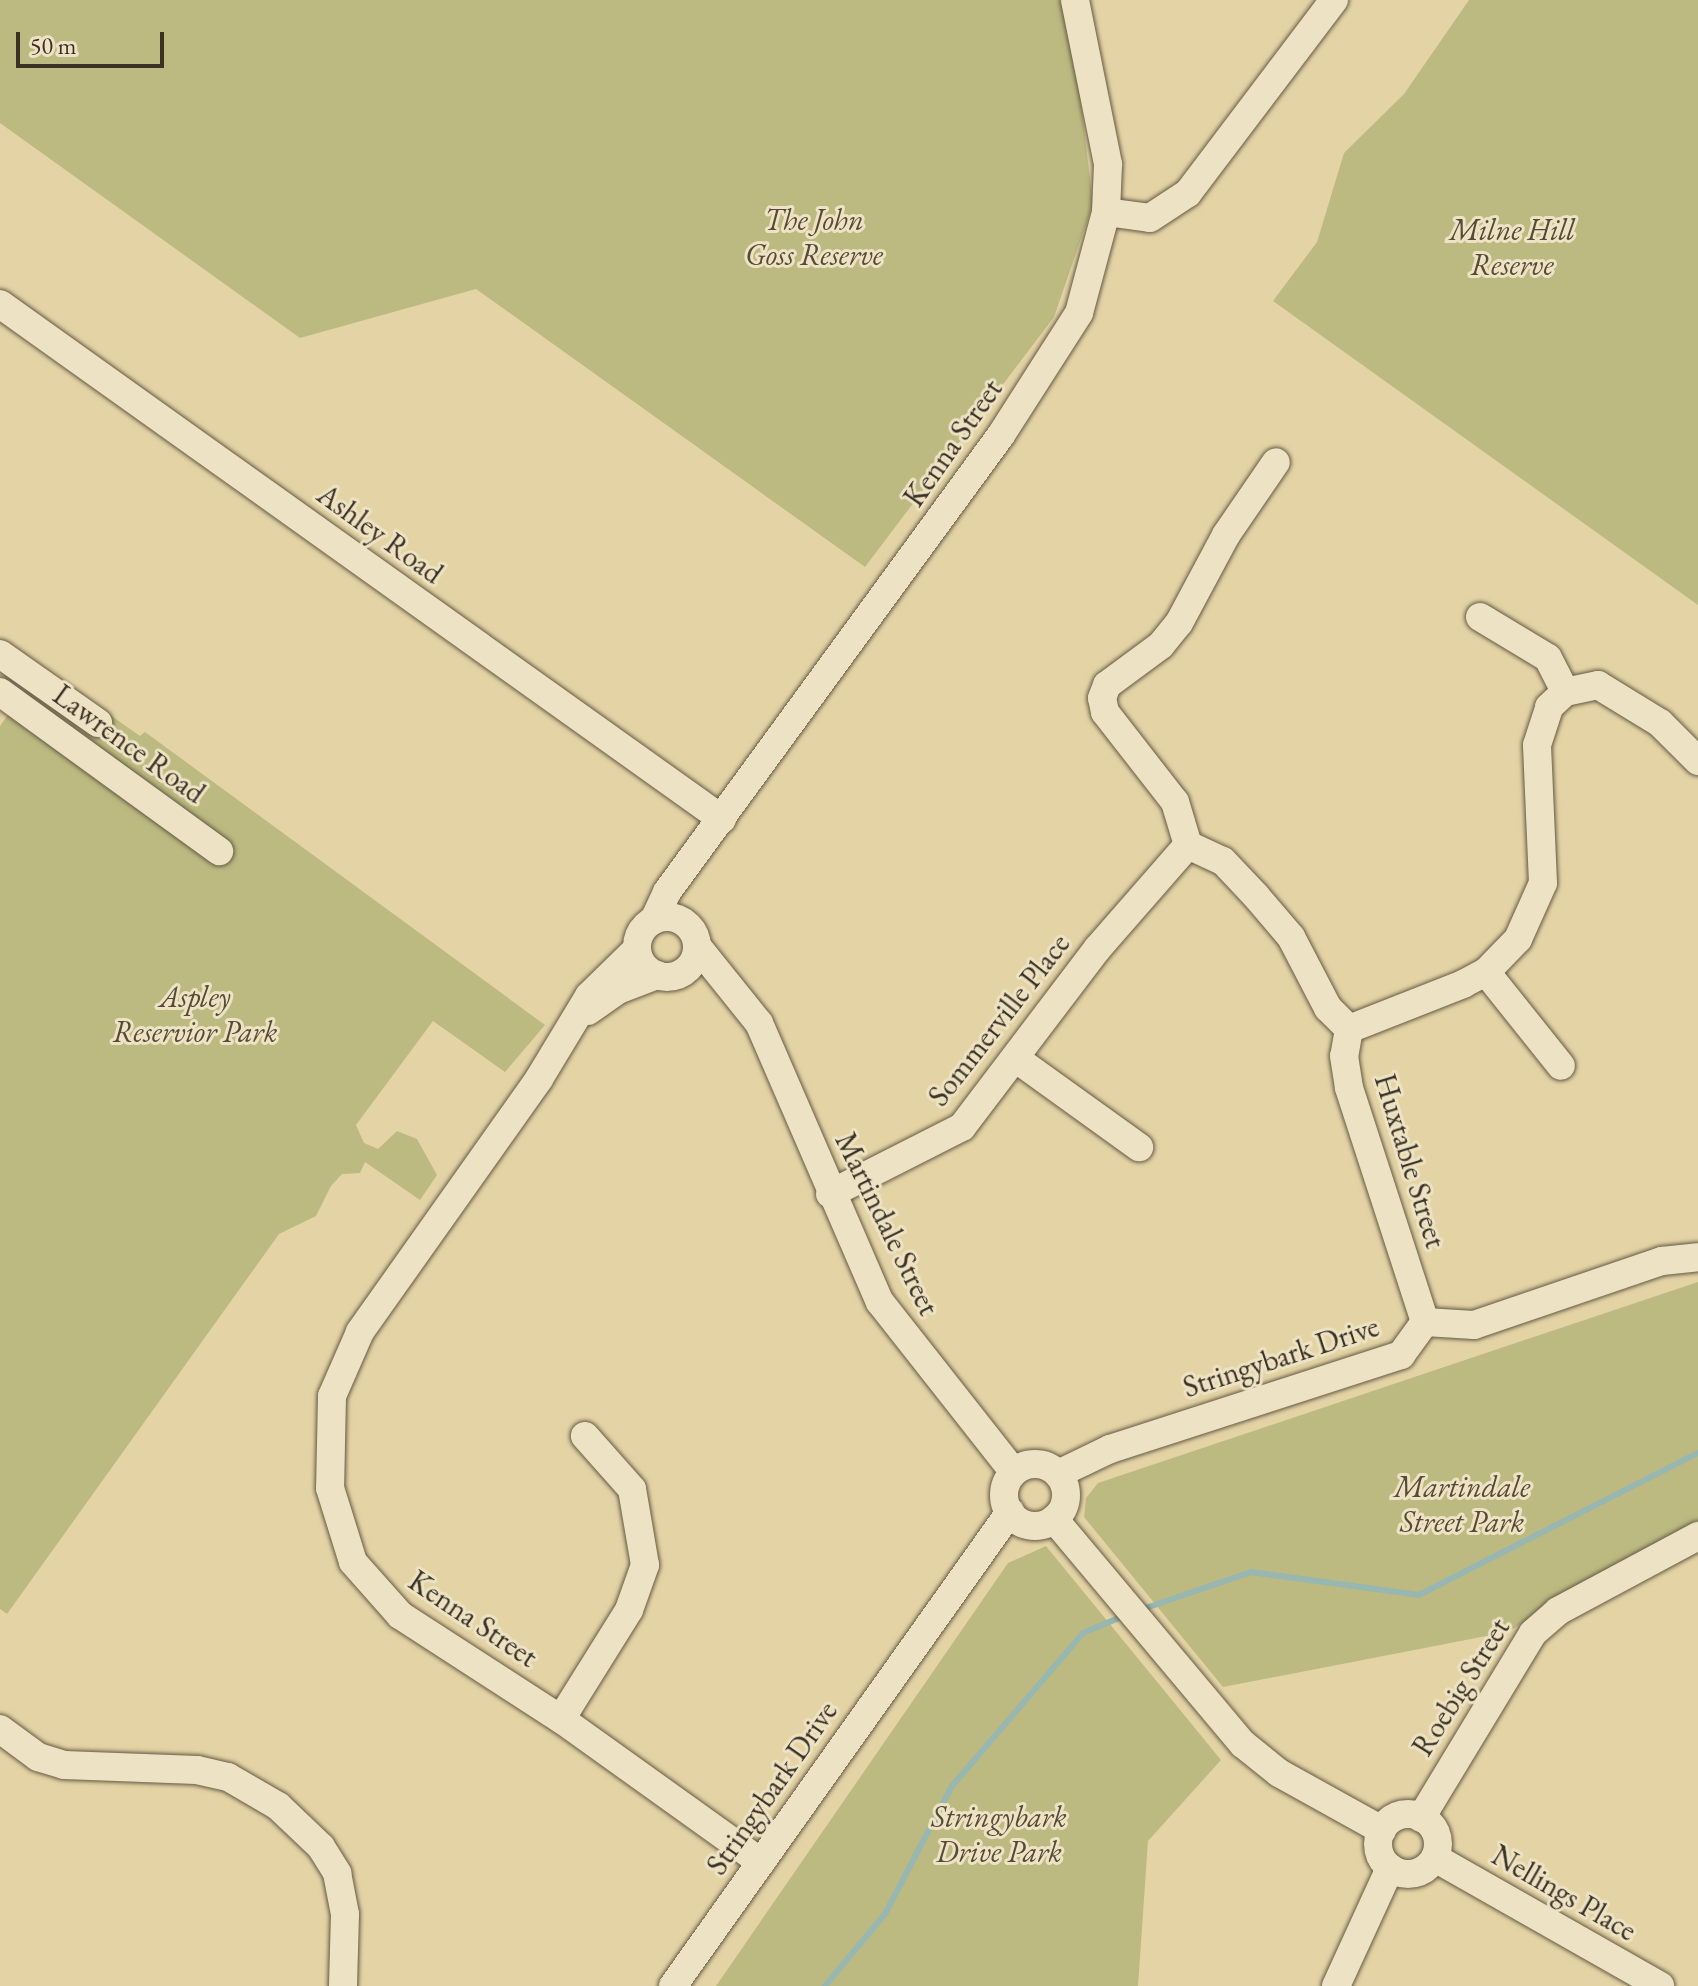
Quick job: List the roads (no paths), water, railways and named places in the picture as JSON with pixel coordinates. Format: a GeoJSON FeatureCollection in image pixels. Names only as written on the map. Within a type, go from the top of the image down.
{"type":"FeatureCollection","features":[{"type":"Feature","properties":{"kind":"street","name":"Kenna Street"},"geometry":{"type":"LineString","coordinates":[[761,1862],[561,1719],[420,1630],[368,1584],[346,1547],[330,1488],[327,1431],[332,1396],[360,1332],[581,1016],[605,975],[637,949],[641,932],[654,920],[687,868],[1059,350],[1095,269],[1106,212],[1105,131],[1075,0]]}},
{"type":"Feature","properties":{"kind":"street"},"geometry":{"type":"LineString","coordinates":[[1106,212],[1150,218],[1188,193],[1334,0]]}},
{"type":"Feature","properties":{"kind":"street","name":"Ashley Road"},"geometry":{"type":"LineString","coordinates":[[0,304],[722,819]]}},
{"type":"Feature","properties":{"kind":"street"},"geometry":{"type":"LineString","coordinates":[[1276,462],[1226,535],[1179,623],[1161,645],[1107,685],[1102,698],[1105,712],[1175,802],[1188,845],[1223,861],[1265,906],[1291,937],[1328,1008],[1349,1029],[1486,972],[1518,939],[1543,883],[1537,745],[1549,707],[1565,692],[1589,685],[1608,690],[1660,723],[1698,761]]}},
{"type":"Feature","properties":{"kind":"street"},"geometry":{"type":"LineString","coordinates":[[1480,617],[1548,658],[1565,692]]}},
{"type":"Feature","properties":{"kind":"street","name":"Lawrence Road"},"geometry":{"type":"LineString","coordinates":[[0,654],[98,723]]}},
{"type":"Feature","properties":{"kind":"street","name":"Lawrence Road"},"geometry":{"type":"LineString","coordinates":[[0,692],[219,851]]}},
{"type":"Feature","properties":{"kind":"street","name":"Sommerville Place"},"geometry":{"type":"LineString","coordinates":[[830,1194],[962,1127],[1098,948],[1188,845]]}},
{"type":"Feature","properties":{"kind":"street"},"geometry":{"type":"LineString","coordinates":[[670,974],[690,934],[687,868]]}},
{"type":"Feature","properties":{"kind":"street"},"geometry":{"type":"LineString","coordinates":[[654,920],[690,934]]}},
{"type":"Feature","properties":{"kind":"street","name":"Martindale Street"},"geometry":{"type":"LineString","coordinates":[[690,934],[759,1023],[830,1194],[903,1339],[1014,1472]]}},
{"type":"Feature","properties":{"kind":"street"},"geometry":{"type":"LineString","coordinates":[[637,949],[643,965],[670,974],[759,1023]]}},
{"type":"Feature","properties":{"kind":"street"},"geometry":{"type":"LineString","coordinates":[[1486,972],[1561,1066]]}},
{"type":"Feature","properties":{"kind":"street","name":"Kenna Street"},"geometry":{"type":"LineString","coordinates":[[581,1016],[618,990],[670,974]]}},
{"type":"Feature","properties":{"kind":"street","name":"Huxtable Street"},"geometry":{"type":"LineString","coordinates":[[1349,1029],[1344,1056],[1349,1088],[1425,1322]]}},
{"type":"Feature","properties":{"kind":"street"},"geometry":{"type":"LineString","coordinates":[[1015,1058],[1139,1147]]}},
{"type":"Feature","properties":{"kind":"street"},"geometry":{"type":"LineString","coordinates":[[1425,1322],[1474,1325],[1662,1261],[1698,1257]]}},
{"type":"Feature","properties":{"kind":"street","name":"Stringybark Drive"},"geometry":{"type":"LineString","coordinates":[[1058,1474],[1110,1449],[1401,1355],[1425,1322]]}},
{"type":"Feature","properties":{"kind":"street"},"geometry":{"type":"LineString","coordinates":[[561,1719],[629,1610],[645,1565],[632,1489],[585,1436]]}},
{"type":"Feature","properties":{"kind":"street"},"geometry":{"type":"LineString","coordinates":[[1032,1465],[1058,1474],[1065,1502],[1054,1519],[1035,1526],[1010,1512],[1005,1487],[1014,1472],[1032,1465]]}},
{"type":"Feature","properties":{"kind":"street","name":"Stringybark Drive"},"geometry":{"type":"LineString","coordinates":[[673,1986],[1010,1512]]}},
{"type":"Feature","properties":{"kind":"street"},"geometry":{"type":"LineString","coordinates":[[1054,1519],[1243,1744],[1311,1792],[1382,1830]]}},
{"type":"Feature","properties":{"kind":"street","name":"Roebig Street"},"geometry":{"type":"LineString","coordinates":[[1421,1818],[1533,1633],[1558,1611],[1698,1536]]}},
{"type":"Feature","properties":{"kind":"street"},"geometry":{"type":"LineString","coordinates":[[0,1729],[38,1757],[64,1765],[197,1770],[228,1777],[278,1806],[321,1847],[337,1873],[345,1914],[343,1986]]}},
{"type":"Feature","properties":{"kind":"street"},"geometry":{"type":"LineString","coordinates":[[1403,1815],[1421,1818],[1436,1835],[1435,1858],[1419,1872],[1390,1868],[1378,1846],[1382,1830],[1403,1815]]}},
{"type":"Feature","properties":{"kind":"street","name":"Nellings Place"},"geometry":{"type":"LineString","coordinates":[[1435,1858],[1660,1986]]}},
{"type":"Feature","properties":{"kind":"street"},"geometry":{"type":"LineString","coordinates":[[1336,1986],[1390,1868]]}},
{"type":"Feature","properties":{"kind":"waterway"},"geometry":{"type":"LineString","coordinates":[[1140,1610],[1251,1572],[1419,1595],[1698,1453]]}},
{"type":"Feature","properties":{"kind":"waterway"},"geometry":{"type":"LineString","coordinates":[[825,1986],[885,1914],[952,1786],[1083,1633],[1126,1615]]}},
{"type":"Feature","properties":{"kind":"park label","name":"The John Goss Reserve"},"geometry":{"type":"Point","coordinates":[814,237]}},
{"type":"Feature","properties":{"kind":"park label","name":"Milne Hill Reserve"},"geometry":{"type":"Point","coordinates":[1512,247]}},
{"type":"Feature","properties":{"kind":"park label","name":"Aspley Reservior Park"},"geometry":{"type":"Point","coordinates":[195,1014]}},
{"type":"Feature","properties":{"kind":"park label","name":"Martindale Street Park"},"geometry":{"type":"Point","coordinates":[1462,1504]}},
{"type":"Feature","properties":{"kind":"park label","name":"Stringybark Drive Park"},"geometry":{"type":"Point","coordinates":[999,1834]}}]}
